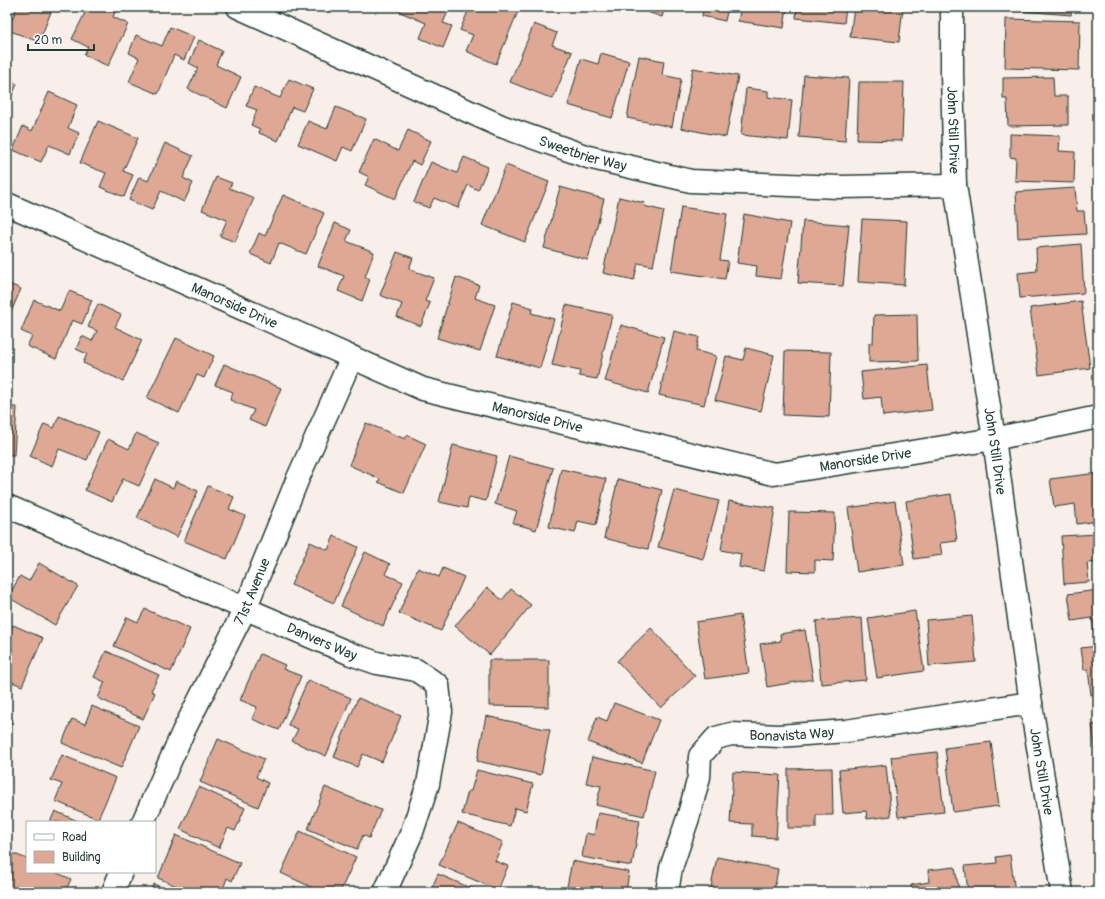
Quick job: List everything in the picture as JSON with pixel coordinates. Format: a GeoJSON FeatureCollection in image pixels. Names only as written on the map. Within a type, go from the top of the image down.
{"type":"FeatureCollection","features":[{"type":"Feature","properties":{"kind":"street","name":"Sweetbrier Way"},"geometry":{"type":"LineString","coordinates":[[238,7],[501,126],[588,157],[691,181],[839,187],[955,185]]}},
{"type":"Feature","properties":{"kind":"street","name":"John Still Drive"},"geometry":{"type":"LineString","coordinates":[[952,7],[955,185],[994,439],[1031,703],[1062,892]]}},
{"type":"Feature","properties":{"kind":"street","name":"Manorside Drive"},"geometry":{"type":"LineString","coordinates":[[7,204],[423,389],[774,474],[994,439],[1098,417]]}},
{"type":"Feature","properties":{"kind":"street","name":"71st Avenue"},"geometry":{"type":"LineString","coordinates":[[143,821],[183,732],[245,609],[298,478],[352,357]]}},
{"type":"Feature","properties":{"kind":"street","name":"Danvers Way"},"geometry":{"type":"LineString","coordinates":[[7,506],[122,554],[351,654],[377,664],[416,670],[438,685],[441,712],[428,784],[412,832],[385,892]]}},
{"type":"Feature","properties":{"kind":"street","name":"Bonavista Way"},"geometry":{"type":"LineString","coordinates":[[667,892],[671,868],[688,818],[699,777],[700,756],[716,738],[731,734],[779,736],[846,731],[1031,703]]}},
{"type":"Feature","properties":{"kind":"street"},"geometry":{"type":"LineString","coordinates":[[112,892],[121,873]]}},
{"type":"Feature","properties":{"kind":"building"},"geometry":{"type":"Polygon","coordinates":[[[17,7],[53,7],[39,42],[8,30],[17,7]]]}},
{"type":"Feature","properties":{"kind":"building"},"geometry":{"type":"Polygon","coordinates":[[[76,7],[117,7],[113,17],[128,24],[108,66],[84,55],[88,47],[72,39],[85,13],[75,9],[76,7]]]}},
{"type":"Feature","properties":{"kind":"building"},"geometry":{"type":"Polygon","coordinates":[[[402,7],[450,7],[443,23],[452,26],[443,48],[420,38],[426,23],[400,12],[402,7]]]}},
{"type":"Feature","properties":{"kind":"building"},"geometry":{"type":"Polygon","coordinates":[[[470,7],[515,7],[519,9],[496,64],[466,51],[473,35],[460,30],[470,7]]]}},
{"type":"Feature","properties":{"kind":"building"},"geometry":{"type":"Polygon","coordinates":[[[633,7],[665,7],[662,17],[633,7]]]}},
{"type":"Feature","properties":{"kind":"building"},"geometry":{"type":"Polygon","coordinates":[[[687,7],[728,7],[725,21],[702,16],[703,10],[687,7]]]}},
{"type":"Feature","properties":{"kind":"building"},"geometry":{"type":"Polygon","coordinates":[[[741,7],[787,7],[784,28],[738,21],[741,7]]]}},
{"type":"Feature","properties":{"kind":"building"},"geometry":{"type":"Polygon","coordinates":[[[797,7],[846,7],[844,23],[796,18],[797,7]]]}},
{"type":"Feature","properties":{"kind":"building"},"geometry":{"type":"Polygon","coordinates":[[[854,7],[903,7],[899,42],[850,37],[854,7]]]}},
{"type":"Feature","properties":{"kind":"building"},"geometry":{"type":"Polygon","coordinates":[[[1022,7],[1083,7],[1083,10],[1072,9],[1071,15],[1022,11],[1022,7]]]}},
{"type":"Feature","properties":{"kind":"building"},"geometry":{"type":"Polygon","coordinates":[[[1006,19],[1080,21],[1079,70],[1005,68],[1006,19]]]}},
{"type":"Feature","properties":{"kind":"building"},"geometry":{"type":"Polygon","coordinates":[[[534,24],[557,33],[552,45],[572,52],[553,99],[510,82],[534,24]]]}},
{"type":"Feature","properties":{"kind":"building"},"geometry":{"type":"Polygon","coordinates":[[[170,27],[194,37],[184,60],[174,55],[158,94],[129,82],[139,58],[129,53],[136,35],[162,46],[170,27]]]}},
{"type":"Feature","properties":{"kind":"building"},"geometry":{"type":"Polygon","coordinates":[[[199,40],[222,51],[216,65],[241,77],[227,108],[188,89],[198,68],[189,63],[199,40]]]}},
{"type":"Feature","properties":{"kind":"building"},"geometry":{"type":"Polygon","coordinates":[[[601,53],[629,61],[612,118],[568,105],[581,59],[598,64],[601,53]]]}},
{"type":"Feature","properties":{"kind":"building"},"geometry":{"type":"Polygon","coordinates":[[[639,56],[664,61],[662,75],[681,79],[672,127],[627,118],[639,56]]]}},
{"type":"Feature","properties":{"kind":"building"},"geometry":{"type":"Polygon","coordinates":[[[693,68],[738,76],[726,137],[681,128],[693,68]]]}},
{"type":"Feature","properties":{"kind":"building"},"geometry":{"type":"Polygon","coordinates":[[[804,75],[849,78],[845,141],[799,137],[804,75]]]}},
{"type":"Feature","properties":{"kind":"building"},"geometry":{"type":"Polygon","coordinates":[[[1053,77],[1054,96],[1068,96],[1068,125],[1008,126],[1007,99],[1003,99],[1003,78],[1053,77]]]}},
{"type":"Feature","properties":{"kind":"building"},"geometry":{"type":"Polygon","coordinates":[[[7,79],[17,84],[7,107],[7,79]]]}},
{"type":"Feature","properties":{"kind":"building"},"geometry":{"type":"Polygon","coordinates":[[[289,79],[313,89],[303,111],[292,107],[278,141],[259,133],[260,129],[251,125],[257,110],[246,106],[254,87],[280,98],[289,79]]]}},
{"type":"Feature","properties":{"kind":"building"},"geometry":{"type":"Polygon","coordinates":[[[859,82],[904,82],[902,141],[857,140],[859,82]]]}},
{"type":"Feature","properties":{"kind":"building"},"geometry":{"type":"Polygon","coordinates":[[[746,88],[768,91],[768,97],[792,100],[788,140],[741,135],[746,88]]]}},
{"type":"Feature","properties":{"kind":"building"},"geometry":{"type":"Polygon","coordinates":[[[49,92],[77,105],[68,128],[79,133],[70,154],[49,145],[41,162],[13,150],[23,126],[32,131],[49,92]]]}},
{"type":"Feature","properties":{"kind":"building"},"geometry":{"type":"Polygon","coordinates":[[[336,107],[366,119],[352,151],[343,147],[337,161],[298,144],[308,121],[327,129],[336,107]]]}},
{"type":"Feature","properties":{"kind":"building"},"geometry":{"type":"Polygon","coordinates":[[[98,121],[138,138],[123,171],[133,175],[124,197],[100,187],[106,173],[80,163],[98,121]]]}},
{"type":"Feature","properties":{"kind":"building"},"geometry":{"type":"Polygon","coordinates":[[[408,130],[431,141],[420,165],[412,161],[395,199],[365,185],[369,177],[359,172],[374,139],[398,151],[408,130]]]}},
{"type":"Feature","properties":{"kind":"building"},"geometry":{"type":"Polygon","coordinates":[[[1010,134],[1060,136],[1059,151],[1075,152],[1074,183],[1015,181],[1016,158],[1010,157],[1010,134]]]}},
{"type":"Feature","properties":{"kind":"building"},"geometry":{"type":"Polygon","coordinates":[[[165,143],[193,156],[183,178],[193,183],[184,202],[161,191],[152,210],[129,200],[139,177],[148,181],[165,143]]]}},
{"type":"Feature","properties":{"kind":"building"},"geometry":{"type":"Polygon","coordinates":[[[464,157],[488,167],[478,190],[468,185],[458,208],[434,198],[429,208],[414,202],[431,162],[457,173],[464,157]]]}},
{"type":"Feature","properties":{"kind":"building"},"geometry":{"type":"Polygon","coordinates":[[[506,165],[549,182],[525,242],[482,225],[506,165]]]}},
{"type":"Feature","properties":{"kind":"building"},"geometry":{"type":"Polygon","coordinates":[[[216,177],[232,183],[229,188],[254,198],[235,242],[220,236],[227,220],[202,210],[216,177]]]}},
{"type":"Feature","properties":{"kind":"building"},"geometry":{"type":"Polygon","coordinates":[[[560,187],[604,199],[588,260],[544,248],[560,187]]]}},
{"type":"Feature","properties":{"kind":"building"},"geometry":{"type":"Polygon","coordinates":[[[1075,188],[1077,211],[1084,211],[1086,234],[1018,238],[1016,192],[1075,188]]]}},
{"type":"Feature","properties":{"kind":"building"},"geometry":{"type":"Polygon","coordinates":[[[283,195],[324,213],[306,254],[279,243],[271,263],[250,254],[259,233],[265,236],[283,195]]]}},
{"type":"Feature","properties":{"kind":"building"},"geometry":{"type":"Polygon","coordinates":[[[619,197],[645,203],[644,206],[664,211],[653,266],[638,263],[634,280],[603,273],[619,197]]]}},
{"type":"Feature","properties":{"kind":"building"},"geometry":{"type":"Polygon","coordinates":[[[681,207],[727,214],[720,260],[728,261],[725,279],[671,271],[681,207]]]}},
{"type":"Feature","properties":{"kind":"building"},"geometry":{"type":"Polygon","coordinates":[[[744,214],[790,223],[781,279],[756,276],[757,266],[737,263],[744,214]]]}},
{"type":"Feature","properties":{"kind":"building"},"geometry":{"type":"Polygon","coordinates":[[[862,219],[907,221],[904,285],[858,282],[862,219]]]}},
{"type":"Feature","properties":{"kind":"building"},"geometry":{"type":"Polygon","coordinates":[[[803,221],[849,225],[843,286],[798,283],[803,221]]]}},
{"type":"Feature","properties":{"kind":"building"},"geometry":{"type":"Polygon","coordinates":[[[335,223],[351,230],[346,241],[374,252],[365,277],[370,279],[362,301],[338,291],[344,276],[318,266],[335,223]]]}},
{"type":"Feature","properties":{"kind":"building"},"geometry":{"type":"Polygon","coordinates":[[[1081,244],[1084,293],[1020,298],[1018,273],[1037,271],[1036,248],[1081,244]]]}},
{"type":"Feature","properties":{"kind":"building"},"geometry":{"type":"Polygon","coordinates":[[[397,252],[413,258],[409,269],[434,278],[425,301],[430,303],[421,326],[397,317],[402,304],[380,295],[397,252]]]}},
{"type":"Feature","properties":{"kind":"building"},"geometry":{"type":"Polygon","coordinates":[[[456,277],[479,285],[475,298],[495,305],[480,351],[437,338],[456,277]]]}},
{"type":"Feature","properties":{"kind":"building"},"geometry":{"type":"Polygon","coordinates":[[[7,283],[21,289],[7,321],[7,283]]]}},
{"type":"Feature","properties":{"kind":"building"},"geometry":{"type":"Polygon","coordinates":[[[69,291],[92,300],[82,324],[72,320],[56,359],[27,346],[32,336],[21,331],[34,300],[60,311],[69,291]]]}},
{"type":"Feature","properties":{"kind":"building"},"geometry":{"type":"Polygon","coordinates":[[[1081,301],[1090,368],[1039,375],[1030,308],[1081,301]]]}},
{"type":"Feature","properties":{"kind":"building"},"geometry":{"type":"Polygon","coordinates":[[[513,302],[533,308],[531,313],[554,319],[540,368],[497,356],[513,302]]]}},
{"type":"Feature","properties":{"kind":"building"},"geometry":{"type":"Polygon","coordinates":[[[98,304],[121,315],[115,327],[142,340],[123,381],[83,363],[87,354],[76,349],[82,336],[92,341],[97,331],[88,327],[98,304]]]}},
{"type":"Feature","properties":{"kind":"building"},"geometry":{"type":"Polygon","coordinates":[[[566,305],[612,315],[597,379],[579,376],[580,371],[552,365],[566,305]]]}},
{"type":"Feature","properties":{"kind":"building"},"geometry":{"type":"Polygon","coordinates":[[[917,314],[918,361],[869,362],[869,343],[873,343],[874,315],[917,314]]]}},
{"type":"Feature","properties":{"kind":"building"},"geometry":{"type":"Polygon","coordinates":[[[621,325],[664,337],[648,393],[605,381],[621,325]]]}},
{"type":"Feature","properties":{"kind":"building"},"geometry":{"type":"Polygon","coordinates":[[[674,331],[699,337],[696,351],[716,356],[704,405],[659,395],[674,331]]]}},
{"type":"Feature","properties":{"kind":"building"},"geometry":{"type":"Polygon","coordinates":[[[176,338],[214,356],[204,378],[197,375],[179,413],[147,398],[176,338]]]}},
{"type":"Feature","properties":{"kind":"building"},"geometry":{"type":"Polygon","coordinates":[[[746,348],[774,355],[761,411],[715,400],[726,356],[743,360],[746,348]]]}},
{"type":"Feature","properties":{"kind":"building"},"geometry":{"type":"Polygon","coordinates":[[[785,351],[831,352],[829,417],[783,415],[785,351]]]}},
{"type":"Feature","properties":{"kind":"building"},"geometry":{"type":"Polygon","coordinates":[[[224,364],[281,388],[265,427],[249,420],[254,410],[230,400],[233,392],[215,385],[224,364]]]}},
{"type":"Feature","properties":{"kind":"building"},"geometry":{"type":"Polygon","coordinates":[[[927,365],[932,410],[883,416],[881,397],[864,399],[861,372],[927,365]]]}},
{"type":"Feature","properties":{"kind":"building"},"geometry":{"type":"Polygon","coordinates":[[[7,407],[17,407],[14,455],[7,455],[7,407]]]}},
{"type":"Feature","properties":{"kind":"building"},"geometry":{"type":"Polygon","coordinates":[[[59,416],[99,432],[87,460],[59,449],[52,466],[30,456],[44,424],[54,428],[59,416]]]}},
{"type":"Feature","properties":{"kind":"building"},"geometry":{"type":"Polygon","coordinates":[[[366,423],[405,439],[407,435],[426,444],[404,493],[378,482],[380,479],[349,465],[366,423]]]}},
{"type":"Feature","properties":{"kind":"building"},"geometry":{"type":"Polygon","coordinates":[[[136,433],[159,443],[139,486],[123,479],[112,502],[85,490],[108,439],[129,449],[136,433]]]}},
{"type":"Feature","properties":{"kind":"building"},"geometry":{"type":"Polygon","coordinates":[[[453,445],[497,456],[486,501],[469,497],[467,508],[439,502],[453,445]]]}},
{"type":"Feature","properties":{"kind":"building"},"geometry":{"type":"Polygon","coordinates":[[[509,456],[553,468],[536,530],[513,523],[517,511],[495,504],[509,456]]]}},
{"type":"Feature","properties":{"kind":"building"},"geometry":{"type":"Polygon","coordinates":[[[561,469],[606,479],[596,525],[578,521],[575,533],[549,527],[561,469]]]}},
{"type":"Feature","properties":{"kind":"building"},"geometry":{"type":"Polygon","coordinates":[[[1098,473],[1098,521],[1077,524],[1075,504],[1054,507],[1050,479],[1098,473]]]}},
{"type":"Feature","properties":{"kind":"building"},"geometry":{"type":"Polygon","coordinates":[[[155,479],[173,488],[176,481],[198,491],[177,537],[137,518],[155,479]]]}},
{"type":"Feature","properties":{"kind":"building"},"geometry":{"type":"Polygon","coordinates":[[[618,479],[662,490],[648,549],[604,538],[618,479]]]}},
{"type":"Feature","properties":{"kind":"building"},"geometry":{"type":"Polygon","coordinates":[[[208,486],[234,497],[229,509],[245,516],[227,559],[184,541],[208,486]]]}},
{"type":"Feature","properties":{"kind":"building"},"geometry":{"type":"Polygon","coordinates":[[[674,490],[719,501],[703,559],[658,547],[674,490]]]}},
{"type":"Feature","properties":{"kind":"building"},"geometry":{"type":"Polygon","coordinates":[[[951,494],[957,541],[940,543],[942,555],[914,559],[906,501],[951,494]]]}},
{"type":"Feature","properties":{"kind":"building"},"geometry":{"type":"Polygon","coordinates":[[[729,501],[775,508],[764,571],[739,567],[741,554],[721,550],[729,501]]]}},
{"type":"Feature","properties":{"kind":"building"},"geometry":{"type":"Polygon","coordinates":[[[895,501],[904,565],[857,572],[848,508],[895,501]]]}},
{"type":"Feature","properties":{"kind":"building"},"geometry":{"type":"Polygon","coordinates":[[[789,512],[835,513],[833,561],[815,560],[815,572],[787,571],[789,512]]]}},
{"type":"Feature","properties":{"kind":"building"},"geometry":{"type":"Polygon","coordinates":[[[1098,534],[1098,562],[1087,563],[1089,582],[1064,584],[1061,536],[1098,534]]]}},
{"type":"Feature","properties":{"kind":"building"},"geometry":{"type":"Polygon","coordinates":[[[334,536],[358,547],[334,603],[291,585],[310,542],[328,550],[334,536]]]}},
{"type":"Feature","properties":{"kind":"building"},"geometry":{"type":"Polygon","coordinates":[[[365,552],[390,564],[385,574],[403,582],[383,626],[341,606],[365,552]]]}},
{"type":"Feature","properties":{"kind":"building"},"geometry":{"type":"Polygon","coordinates":[[[39,563],[78,586],[55,625],[8,597],[20,576],[29,581],[39,563]]]}},
{"type":"Feature","properties":{"kind":"building"},"geometry":{"type":"Polygon","coordinates":[[[418,568],[439,577],[443,568],[464,577],[441,631],[399,613],[418,568]]]}},
{"type":"Feature","properties":{"kind":"building"},"geometry":{"type":"Polygon","coordinates":[[[487,587],[502,600],[511,589],[531,605],[490,655],[455,626],[487,587]]]}},
{"type":"Feature","properties":{"kind":"building"},"geometry":{"type":"Polygon","coordinates":[[[1098,590],[1098,639],[1095,639],[1092,618],[1072,621],[1068,594],[1098,590]]]}},
{"type":"Feature","properties":{"kind":"building"},"geometry":{"type":"Polygon","coordinates":[[[145,609],[190,629],[171,672],[114,646],[127,617],[138,622],[145,609]]]}},
{"type":"Feature","properties":{"kind":"building"},"geometry":{"type":"Polygon","coordinates":[[[915,611],[924,671],[877,678],[868,618],[915,611]]]}},
{"type":"Feature","properties":{"kind":"building"},"geometry":{"type":"Polygon","coordinates":[[[740,615],[749,673],[705,679],[696,622],[740,615]]]}},
{"type":"Feature","properties":{"kind":"building"},"geometry":{"type":"Polygon","coordinates":[[[972,616],[976,662],[929,666],[926,620],[972,616]]]}},
{"type":"Feature","properties":{"kind":"building"},"geometry":{"type":"Polygon","coordinates":[[[862,618],[866,680],[821,684],[816,621],[862,618]]]}},
{"type":"Feature","properties":{"kind":"building"},"geometry":{"type":"Polygon","coordinates":[[[13,625],[43,638],[22,686],[7,680],[7,639],[13,625]]]}},
{"type":"Feature","properties":{"kind":"building"},"geometry":{"type":"Polygon","coordinates":[[[651,628],[695,676],[661,708],[617,661],[651,628]]]}},
{"type":"Feature","properties":{"kind":"building"},"geometry":{"type":"Polygon","coordinates":[[[805,630],[813,679],[767,687],[760,644],[781,641],[780,634],[805,630]]]}},
{"type":"Feature","properties":{"kind":"building"},"geometry":{"type":"Polygon","coordinates":[[[1098,646],[1098,694],[1091,695],[1088,669],[1084,670],[1081,648],[1098,646]]]}},
{"type":"Feature","properties":{"kind":"building"},"geometry":{"type":"Polygon","coordinates":[[[106,651],[159,675],[151,691],[155,693],[143,719],[98,698],[105,682],[94,677],[106,651]]]}},
{"type":"Feature","properties":{"kind":"building"},"geometry":{"type":"Polygon","coordinates":[[[260,654],[285,665],[283,669],[301,676],[279,730],[252,719],[257,707],[240,700],[260,654]]]}},
{"type":"Feature","properties":{"kind":"building"},"geometry":{"type":"Polygon","coordinates":[[[489,660],[549,660],[549,707],[489,706],[489,660]]]}},
{"type":"Feature","properties":{"kind":"building"},"geometry":{"type":"Polygon","coordinates":[[[308,680],[351,698],[326,756],[292,741],[298,729],[288,725],[308,680]]]}},
{"type":"Feature","properties":{"kind":"building"},"geometry":{"type":"Polygon","coordinates":[[[358,698],[401,716],[382,762],[363,754],[357,767],[334,757],[358,698]]]}},
{"type":"Feature","properties":{"kind":"building"},"geometry":{"type":"Polygon","coordinates":[[[614,703],[659,720],[642,763],[588,742],[597,717],[607,721],[614,703]]]}},
{"type":"Feature","properties":{"kind":"building"},"geometry":{"type":"Polygon","coordinates":[[[92,706],[139,726],[121,768],[62,743],[72,719],[85,724],[92,706]]]}},
{"type":"Feature","properties":{"kind":"building"},"geometry":{"type":"Polygon","coordinates":[[[486,716],[550,730],[541,775],[477,761],[486,716]]]}},
{"type":"Feature","properties":{"kind":"building"},"geometry":{"type":"Polygon","coordinates":[[[7,718],[13,720],[7,733],[7,718]]]}},
{"type":"Feature","properties":{"kind":"building"},"geometry":{"type":"Polygon","coordinates":[[[1098,724],[1098,749],[1095,749],[1092,725],[1098,724]]]}},
{"type":"Feature","properties":{"kind":"building"},"geometry":{"type":"Polygon","coordinates":[[[218,739],[264,759],[256,777],[268,783],[258,807],[200,782],[218,739]]]}},
{"type":"Feature","properties":{"kind":"building"},"geometry":{"type":"Polygon","coordinates":[[[991,742],[999,806],[953,812],[945,748],[991,742]]]}},
{"type":"Feature","properties":{"kind":"building"},"geometry":{"type":"Polygon","coordinates":[[[937,752],[944,812],[898,817],[891,757],[937,752]]]}},
{"type":"Feature","properties":{"kind":"building"},"geometry":{"type":"Polygon","coordinates":[[[62,755],[116,778],[98,819],[55,801],[62,784],[51,780],[62,755]]]}},
{"type":"Feature","properties":{"kind":"building"},"geometry":{"type":"Polygon","coordinates":[[[592,757],[655,771],[644,816],[596,805],[601,786],[586,783],[592,757]]]}},
{"type":"Feature","properties":{"kind":"building"},"geometry":{"type":"Polygon","coordinates":[[[886,765],[891,816],[867,819],[866,811],[843,813],[839,770],[886,765]]]}},
{"type":"Feature","properties":{"kind":"building"},"geometry":{"type":"Polygon","coordinates":[[[832,768],[833,815],[816,815],[816,828],[788,828],[788,769],[832,768]]]}},
{"type":"Feature","properties":{"kind":"building"},"geometry":{"type":"Polygon","coordinates":[[[477,770],[533,784],[526,811],[515,808],[510,826],[462,814],[468,791],[471,791],[477,770]]]}},
{"type":"Feature","properties":{"kind":"building"},"geometry":{"type":"Polygon","coordinates":[[[733,772],[780,775],[776,838],[752,836],[752,824],[730,823],[733,772]]]}},
{"type":"Feature","properties":{"kind":"building"},"geometry":{"type":"Polygon","coordinates":[[[199,787],[245,808],[235,831],[228,828],[219,848],[180,829],[199,787]]]}},
{"type":"Feature","properties":{"kind":"building"},"geometry":{"type":"Polygon","coordinates":[[[325,787],[381,810],[369,838],[363,835],[357,849],[308,829],[325,787]]]}},
{"type":"Feature","properties":{"kind":"building"},"geometry":{"type":"Polygon","coordinates":[[[55,811],[78,821],[50,821],[55,811]]]}},
{"type":"Feature","properties":{"kind":"building"},"geometry":{"type":"Polygon","coordinates":[[[598,813],[640,820],[632,866],[582,857],[586,833],[594,835],[598,813]]]}},
{"type":"Feature","properties":{"kind":"building"},"geometry":{"type":"Polygon","coordinates":[[[458,823],[503,842],[495,861],[508,866],[498,890],[439,865],[458,823]]]}},
{"type":"Feature","properties":{"kind":"building"},"geometry":{"type":"Polygon","coordinates":[[[300,831],[356,857],[340,892],[322,892],[281,873],[300,831]]]}},
{"type":"Feature","properties":{"kind":"building"},"geometry":{"type":"Polygon","coordinates":[[[176,835],[240,863],[232,881],[227,878],[222,892],[190,892],[158,878],[176,835]]]}},
{"type":"Feature","properties":{"kind":"building"},"geometry":{"type":"Polygon","coordinates":[[[12,853],[26,859],[26,873],[57,873],[71,879],[65,892],[7,892],[7,865],[12,853]]]}},
{"type":"Feature","properties":{"kind":"building"},"geometry":{"type":"Polygon","coordinates":[[[1010,855],[1015,892],[968,892],[965,866],[997,863],[996,857],[1010,855]]]}},
{"type":"Feature","properties":{"kind":"building"},"geometry":{"type":"Polygon","coordinates":[[[717,857],[778,869],[774,892],[710,892],[717,857]]]}},
{"type":"Feature","properties":{"kind":"building"},"geometry":{"type":"Polygon","coordinates":[[[572,861],[629,872],[626,892],[566,892],[572,861]]]}},
{"type":"Feature","properties":{"kind":"building"},"geometry":{"type":"Polygon","coordinates":[[[955,867],[959,892],[912,892],[911,885],[929,882],[928,870],[955,867]]]}},
{"type":"Feature","properties":{"kind":"building"},"geometry":{"type":"Polygon","coordinates":[[[438,874],[480,892],[430,892],[438,874]]]}},
{"type":"Feature","properties":{"kind":"building"},"geometry":{"type":"Polygon","coordinates":[[[154,884],[172,892],[150,892],[154,884]]]}},
{"type":"Feature","properties":{"kind":"building"},"geometry":{"type":"Polygon","coordinates":[[[294,886],[306,892],[292,892],[294,886]]]}}]}
